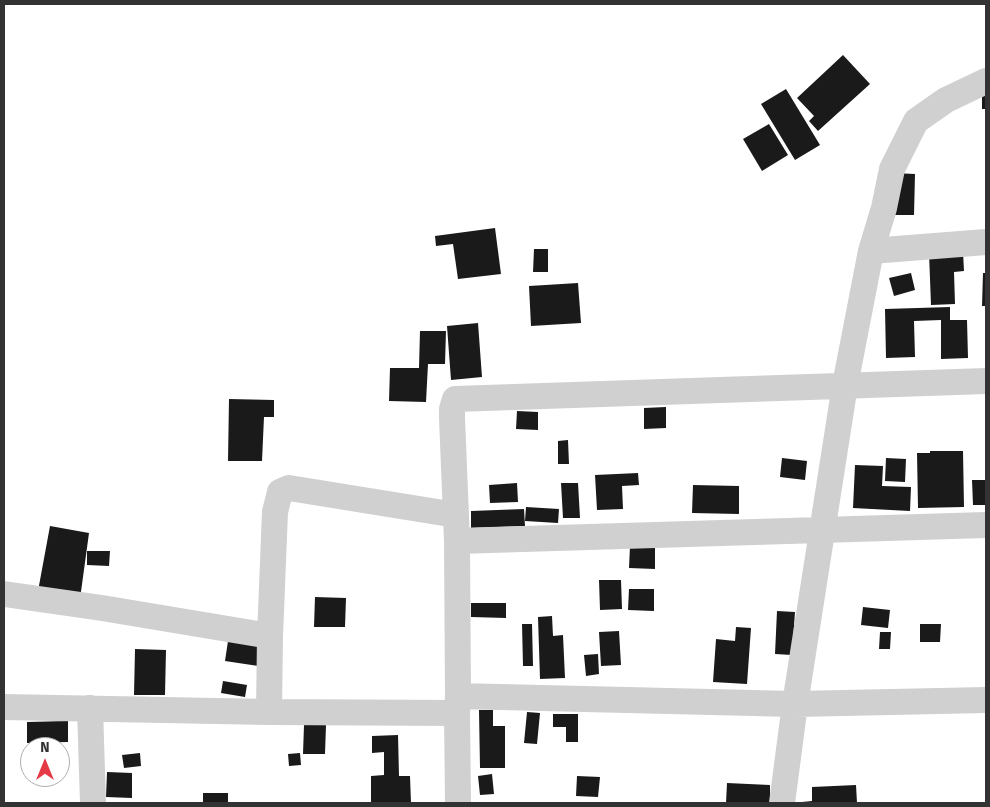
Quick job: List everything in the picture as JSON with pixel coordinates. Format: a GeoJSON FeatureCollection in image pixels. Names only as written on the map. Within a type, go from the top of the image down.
{"type":"FeatureCollection","features":[{"type":"Feature","properties":{"kind":"street"},"geometry":{"type":"LineString","coordinates":[[782,803],[795,704],[845,385],[872,251],[892,169],[916,122],[946,100],[986,80]]}},
{"type":"Feature","properties":{"kind":"street"},"geometry":{"type":"LineString","coordinates":[[872,251],[986,242]]}},
{"type":"Feature","properties":{"kind":"street"},"geometry":{"type":"LineString","coordinates":[[458,803],[457,541],[452,418],[455,399],[986,381]]}},
{"type":"Feature","properties":{"kind":"street"},"geometry":{"type":"LineString","coordinates":[[269,712],[275,512],[280,492],[289,488],[456,515]]}},
{"type":"Feature","properties":{"kind":"street"},"geometry":{"type":"LineString","coordinates":[[457,541],[986,525]]}},
{"type":"Feature","properties":{"kind":"street"},"geometry":{"type":"LineString","coordinates":[[4,594],[270,636]]}},
{"type":"Feature","properties":{"kind":"street"},"geometry":{"type":"LineString","coordinates":[[4,707],[269,712],[457,704],[795,704],[986,700]]}},
{"type":"Feature","properties":{"kind":"street"},"geometry":{"type":"LineString","coordinates":[[90,708],[94,803]]}},
{"type":"Feature","properties":{"kind":"building"},"geometry":{"type":"Polygon","coordinates":[[[843,55],[870,84],[818,131],[809,121],[814,116],[797,98],[843,55]]]}},
{"type":"Feature","properties":{"kind":"building"},"geometry":{"type":"Polygon","coordinates":[[[786,89],[820,145],[795,160],[761,104],[786,89]]]}},
{"type":"Feature","properties":{"kind":"building"},"geometry":{"type":"Polygon","coordinates":[[[982,93],[986,93],[986,109],[982,109],[982,93]]]}},
{"type":"Feature","properties":{"kind":"building"},"geometry":{"type":"Polygon","coordinates":[[[769,124],[788,155],[762,171],[743,139],[769,124]]]}},
{"type":"Feature","properties":{"kind":"building"},"geometry":{"type":"Polygon","coordinates":[[[894,173],[915,174],[914,215],[893,215],[894,173]]]}},
{"type":"Feature","properties":{"kind":"building"},"geometry":{"type":"Polygon","coordinates":[[[495,228],[501,274],[458,279],[453,244],[436,246],[435,236],[495,228]]]}},
{"type":"Feature","properties":{"kind":"building"},"geometry":{"type":"Polygon","coordinates":[[[534,249],[548,249],[548,272],[533,272],[534,249]]]}},
{"type":"Feature","properties":{"kind":"building"},"geometry":{"type":"Polygon","coordinates":[[[963,252],[964,271],[954,272],[955,304],[931,305],[929,253],[963,252]]]}},
{"type":"Feature","properties":{"kind":"building"},"geometry":{"type":"Polygon","coordinates":[[[911,273],[915,290],[894,296],[889,278],[911,273]]]}},
{"type":"Feature","properties":{"kind":"building"},"geometry":{"type":"Polygon","coordinates":[[[983,273],[986,273],[986,306],[982,306],[983,273]]]}},
{"type":"Feature","properties":{"kind":"building"},"geometry":{"type":"Polygon","coordinates":[[[578,283],[581,323],[531,326],[529,286],[578,283]]]}},
{"type":"Feature","properties":{"kind":"building"},"geometry":{"type":"Polygon","coordinates":[[[950,307],[950,320],[967,320],[968,358],[941,359],[941,320],[914,321],[915,357],[886,358],[885,309],[950,307]]]}},
{"type":"Feature","properties":{"kind":"building"},"geometry":{"type":"Polygon","coordinates":[[[478,323],[482,377],[451,380],[447,326],[478,323]]]}},
{"type":"Feature","properties":{"kind":"building"},"geometry":{"type":"Polygon","coordinates":[[[420,331],[446,331],[445,364],[428,364],[426,402],[389,401],[390,368],[419,368],[420,331]]]}},
{"type":"Feature","properties":{"kind":"building"},"geometry":{"type":"Polygon","coordinates":[[[229,399],[274,400],[274,417],[264,417],[262,461],[228,461],[229,399]]]}},
{"type":"Feature","properties":{"kind":"building"},"geometry":{"type":"Polygon","coordinates":[[[666,407],[666,428],[644,429],[644,408],[666,407]]]}},
{"type":"Feature","properties":{"kind":"building"},"geometry":{"type":"Polygon","coordinates":[[[517,411],[538,412],[538,430],[516,429],[517,411]]]}},
{"type":"Feature","properties":{"kind":"building"},"geometry":{"type":"Polygon","coordinates":[[[568,440],[569,464],[558,464],[558,441],[568,440]]]}},
{"type":"Feature","properties":{"kind":"building"},"geometry":{"type":"Polygon","coordinates":[[[930,451],[963,451],[964,507],[918,508],[917,453],[930,453],[930,451]]]}},
{"type":"Feature","properties":{"kind":"building"},"geometry":{"type":"Polygon","coordinates":[[[782,458],[807,461],[805,480],[780,477],[782,458]]]}},
{"type":"Feature","properties":{"kind":"building"},"geometry":{"type":"Polygon","coordinates":[[[886,458],[906,459],[905,482],[885,481],[886,458]]]}},
{"type":"Feature","properties":{"kind":"building"},"geometry":{"type":"Polygon","coordinates":[[[855,465],[883,466],[882,486],[911,487],[910,511],[853,508],[855,465]]]}},
{"type":"Feature","properties":{"kind":"building"},"geometry":{"type":"Polygon","coordinates":[[[638,473],[639,485],[622,486],[623,509],[597,510],[595,475],[638,473]]]}},
{"type":"Feature","properties":{"kind":"building"},"geometry":{"type":"Polygon","coordinates":[[[972,480],[986,480],[986,505],[973,505],[972,480]]]}},
{"type":"Feature","properties":{"kind":"building"},"geometry":{"type":"Polygon","coordinates":[[[517,483],[518,502],[490,503],[489,485],[517,483]]]}},
{"type":"Feature","properties":{"kind":"building"},"geometry":{"type":"Polygon","coordinates":[[[561,483],[578,483],[580,518],[563,518],[561,483]]]}},
{"type":"Feature","properties":{"kind":"building"},"geometry":{"type":"Polygon","coordinates":[[[693,485],[739,486],[739,514],[692,513],[693,485]]]}},
{"type":"Feature","properties":{"kind":"building"},"geometry":{"type":"Polygon","coordinates":[[[526,507],[559,509],[558,523],[525,521],[526,507]]]}},
{"type":"Feature","properties":{"kind":"building"},"geometry":{"type":"Polygon","coordinates":[[[524,509],[525,526],[471,528],[471,511],[524,509]]]}},
{"type":"Feature","properties":{"kind":"building"},"geometry":{"type":"Polygon","coordinates":[[[50,526],[89,533],[80,599],[38,591],[50,526]]]}},
{"type":"Feature","properties":{"kind":"building"},"geometry":{"type":"Polygon","coordinates":[[[630,546],[655,546],[655,569],[629,568],[630,546]]]}},
{"type":"Feature","properties":{"kind":"building"},"geometry":{"type":"Polygon","coordinates":[[[87,551],[110,551],[109,566],[87,565],[87,551]]]}},
{"type":"Feature","properties":{"kind":"building"},"geometry":{"type":"Polygon","coordinates":[[[599,580],[621,580],[622,609],[600,610],[599,580]]]}},
{"type":"Feature","properties":{"kind":"building"},"geometry":{"type":"Polygon","coordinates":[[[629,589],[654,589],[654,611],[628,610],[629,589]]]}},
{"type":"Feature","properties":{"kind":"building"},"geometry":{"type":"Polygon","coordinates":[[[315,597],[346,598],[345,627],[314,627],[315,597]]]}},
{"type":"Feature","properties":{"kind":"building"},"geometry":{"type":"Polygon","coordinates":[[[471,603],[506,603],[506,618],[471,617],[471,603]]]}},
{"type":"Feature","properties":{"kind":"building"},"geometry":{"type":"Polygon","coordinates":[[[863,607],[890,610],[888,628],[861,625],[863,607]]]}},
{"type":"Feature","properties":{"kind":"building"},"geometry":{"type":"Polygon","coordinates":[[[777,611],[795,612],[792,655],[775,654],[777,611]]]}},
{"type":"Feature","properties":{"kind":"building"},"geometry":{"type":"Polygon","coordinates":[[[552,616],[553,636],[563,635],[565,678],[540,679],[538,617],[552,616]]]}},
{"type":"Feature","properties":{"kind":"building"},"geometry":{"type":"Polygon","coordinates":[[[522,624],[532,624],[533,666],[523,666],[522,624]]]}},
{"type":"Feature","properties":{"kind":"building"},"geometry":{"type":"Polygon","coordinates":[[[920,624],[941,624],[940,642],[920,642],[920,624]]]}},
{"type":"Feature","properties":{"kind":"building"},"geometry":{"type":"Polygon","coordinates":[[[736,627],[751,628],[747,684],[713,682],[716,639],[735,641],[736,627]]]}},
{"type":"Feature","properties":{"kind":"building"},"geometry":{"type":"Polygon","coordinates":[[[619,631],[621,665],[601,666],[599,632],[619,631]]]}},
{"type":"Feature","properties":{"kind":"building"},"geometry":{"type":"Polygon","coordinates":[[[880,632],[891,632],[890,649],[879,649],[880,632]]]}},
{"type":"Feature","properties":{"kind":"building"},"geometry":{"type":"Polygon","coordinates":[[[228,641],[268,648],[265,667],[225,661],[228,641]]]}},
{"type":"Feature","properties":{"kind":"building"},"geometry":{"type":"Polygon","coordinates":[[[135,649],[166,650],[165,695],[134,695],[135,649]]]}},
{"type":"Feature","properties":{"kind":"building"},"geometry":{"type":"Polygon","coordinates":[[[598,654],[599,674],[586,676],[584,655],[598,654]]]}},
{"type":"Feature","properties":{"kind":"building"},"geometry":{"type":"Polygon","coordinates":[[[223,681],[247,685],[245,697],[221,693],[223,681]]]}},
{"type":"Feature","properties":{"kind":"building"},"geometry":{"type":"Polygon","coordinates":[[[479,710],[493,710],[493,726],[505,726],[505,768],[480,768],[479,710]]]}},
{"type":"Feature","properties":{"kind":"building"},"geometry":{"type":"Polygon","coordinates":[[[527,712],[540,713],[537,744],[524,743],[527,712]]]}},
{"type":"Feature","properties":{"kind":"building"},"geometry":{"type":"Polygon","coordinates":[[[553,714],[578,714],[578,742],[566,742],[566,727],[553,727],[553,714]]]}},
{"type":"Feature","properties":{"kind":"building"},"geometry":{"type":"Polygon","coordinates":[[[68,721],[68,737],[27,737],[27,722],[68,721]]]}},
{"type":"Feature","properties":{"kind":"building"},"geometry":{"type":"Polygon","coordinates":[[[304,725],[326,725],[325,754],[303,754],[304,725]]]}},
{"type":"Feature","properties":{"kind":"building"},"geometry":{"type":"Polygon","coordinates":[[[398,735],[399,776],[410,776],[411,803],[371,803],[371,776],[384,775],[384,752],[372,753],[372,736],[398,735]]]}},
{"type":"Feature","properties":{"kind":"building"},"geometry":{"type":"Polygon","coordinates":[[[140,753],[141,766],[124,768],[122,755],[140,753]]]}},
{"type":"Feature","properties":{"kind":"building"},"geometry":{"type":"Polygon","coordinates":[[[300,753],[301,765],[289,766],[288,754],[300,753]]]}},
{"type":"Feature","properties":{"kind":"building"},"geometry":{"type":"Polygon","coordinates":[[[107,772],[132,773],[132,798],[106,797],[107,772]]]}},
{"type":"Feature","properties":{"kind":"building"},"geometry":{"type":"Polygon","coordinates":[[[492,774],[494,794],[480,795],[478,776],[492,774]]]}},
{"type":"Feature","properties":{"kind":"building"},"geometry":{"type":"Polygon","coordinates":[[[577,776],[600,777],[598,797],[576,796],[577,776]]]}},
{"type":"Feature","properties":{"kind":"building"},"geometry":{"type":"Polygon","coordinates":[[[727,783],[770,785],[770,803],[726,803],[727,783]]]}},
{"type":"Feature","properties":{"kind":"building"},"geometry":{"type":"Polygon","coordinates":[[[856,785],[857,803],[802,803],[812,801],[812,787],[856,785]]]}},
{"type":"Feature","properties":{"kind":"building"},"geometry":{"type":"Polygon","coordinates":[[[203,793],[228,793],[228,803],[203,803],[203,793]]]}}]}
